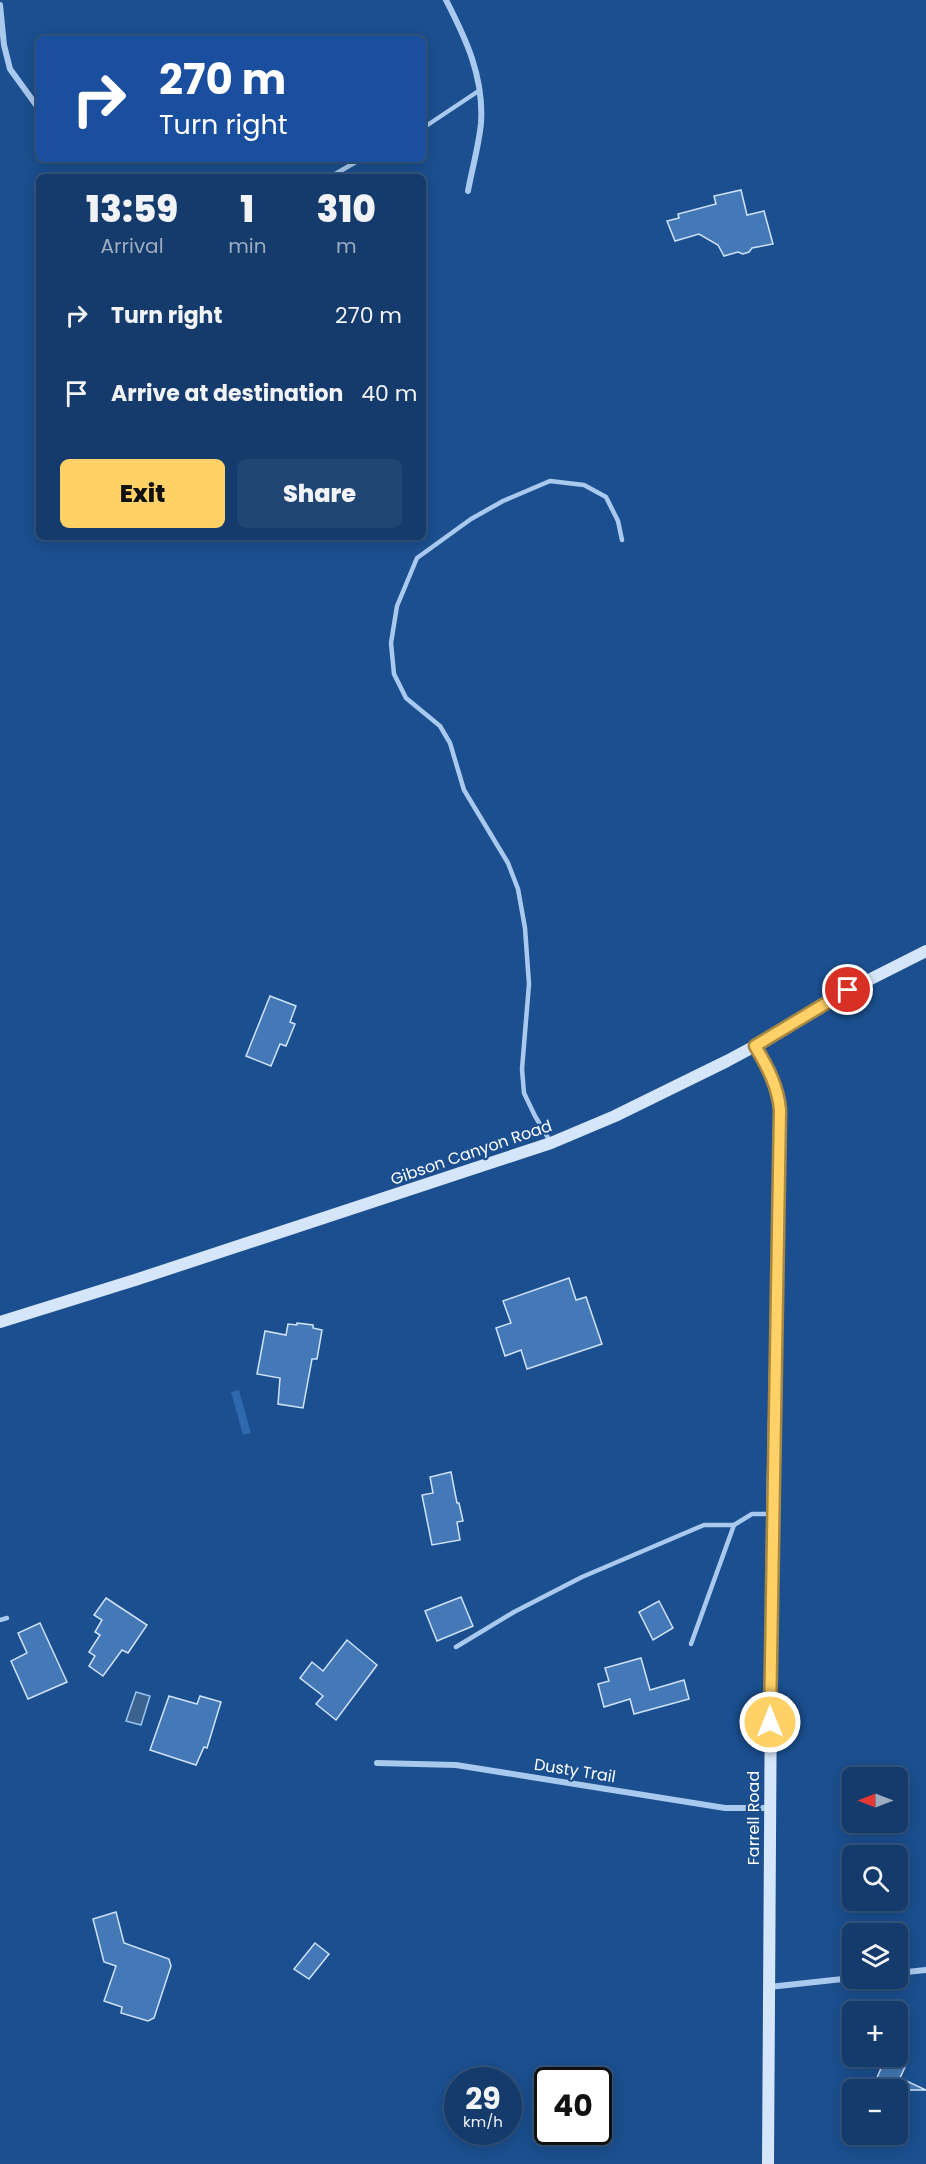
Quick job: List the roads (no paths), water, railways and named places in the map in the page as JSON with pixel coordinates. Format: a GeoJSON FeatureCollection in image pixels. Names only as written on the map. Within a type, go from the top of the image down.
{"type":"FeatureCollection","features":[{"type":"Feature","properties":{"kind":"street"},"geometry":{"type":"LineString","coordinates":[[446,0],[474,61],[480,90],[481,123],[468,191]]}},
{"type":"Feature","properties":{"kind":"street"},"geometry":{"type":"LineString","coordinates":[[0,5],[4,45],[10,69],[36,105]]}},
{"type":"Feature","properties":{"kind":"street","name":"Gibson Canyon Road"},"geometry":{"type":"LineString","coordinates":[[0,1322],[551,1143],[624,1112],[755,1046],[827,1001],[926,951]]}},
{"type":"Feature","properties":{"kind":"street","name":"Farrell Road"},"geometry":{"type":"LineString","coordinates":[[755,1046],[773,1078],[780,1110],[772,1514],[768,2164]]}},
{"type":"Feature","properties":{"kind":"street","name":"Dusty Trail"},"geometry":{"type":"LineString","coordinates":[[376,1763],[456,1765],[725,1808],[770,1808]]}},
{"type":"Feature","properties":{"kind":"street"},"geometry":{"type":"LineString","coordinates":[[908,1972],[926,1970]]}},
{"type":"Feature","properties":{"kind":"street"},"geometry":{"type":"LineString","coordinates":[[769,1987],[842,1979]]}},
{"type":"Feature","properties":{"kind":"lane"},"geometry":{"type":"LineString","coordinates":[[426,126],[480,90]]}},
{"type":"Feature","properties":{"kind":"lane"},"geometry":{"type":"LineString","coordinates":[[335,174],[356,162]]}},
{"type":"Feature","properties":{"kind":"lane"},"geometry":{"type":"LineString","coordinates":[[551,1143],[524,1093],[522,1069],[529,984],[525,928],[518,889],[508,863],[464,789],[450,743],[440,726],[406,698],[394,674],[391,643],[397,606],[417,558],[471,519],[503,501],[550,481],[584,485],[606,497],[618,521],[622,540]]}},
{"type":"Feature","properties":{"kind":"lane"},"geometry":{"type":"LineString","coordinates":[[456,1647],[513,1612],[582,1577],[704,1526],[734,1525],[752,1514],[772,1514]]}},
{"type":"Feature","properties":{"kind":"lane"},"geometry":{"type":"LineString","coordinates":[[691,1644],[734,1525]]}},
{"type":"Feature","properties":{"kind":"lane"},"geometry":{"type":"LineString","coordinates":[[0,1620],[7,1618]]}}]}
